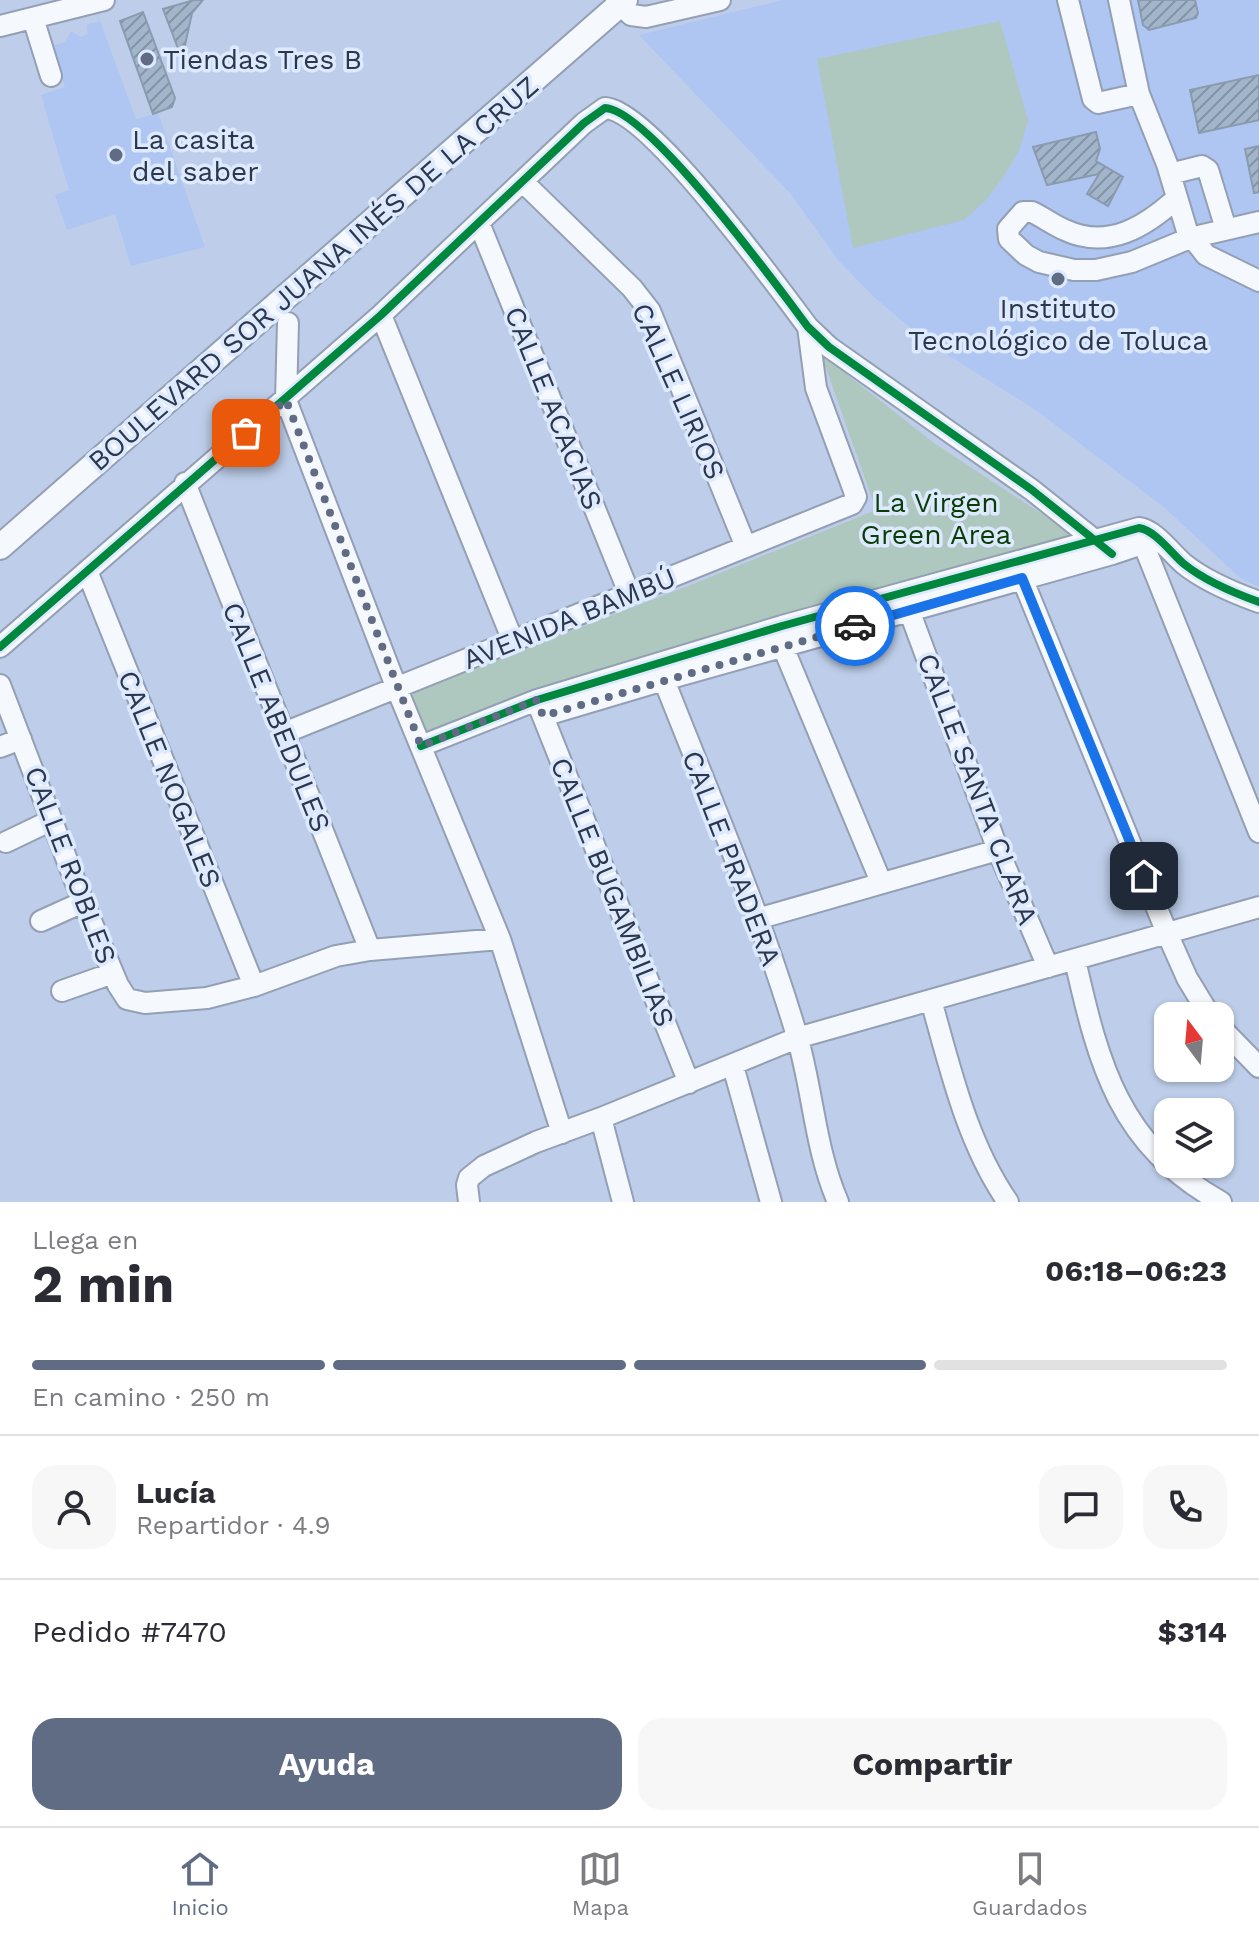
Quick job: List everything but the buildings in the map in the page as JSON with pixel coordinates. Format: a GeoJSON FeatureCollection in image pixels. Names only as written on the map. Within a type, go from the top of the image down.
{"type":"FeatureCollection","features":[{"type":"Feature","properties":{"kind":"main road","name":"BOULEVARD SOR JUANA INÉS DE LA CRUZ"},"geometry":{"type":"LineString","coordinates":[[0,547],[275,309],[616,1]]}},
{"type":"Feature","properties":{"kind":"main road","name":"BOULEVARD SOR JUANA INÉS DE LA CRUZ"},"geometry":{"type":"LineString","coordinates":[[0,528],[275,309]]}},
{"type":"Feature","properties":{"kind":"street"},"geometry":{"type":"LineString","coordinates":[[0,26],[104,0]]}},
{"type":"Feature","properties":{"kind":"street"},"geometry":{"type":"LineString","coordinates":[[616,1],[631,15],[646,17],[720,0]]}},
{"type":"Feature","properties":{"kind":"street"},"geometry":{"type":"LineString","coordinates":[[1068,0],[1094,101],[1098,103],[1139,94]]}},
{"type":"Feature","properties":{"kind":"street"},"geometry":{"type":"LineString","coordinates":[[1119,0],[1139,94],[1170,174],[1190,238],[1213,260],[1259,281]]}},
{"type":"Feature","properties":{"kind":"street"},"geometry":{"type":"LineString","coordinates":[[33,18],[51,76]]}},
{"type":"Feature","properties":{"kind":"street"},"geometry":{"type":"LineString","coordinates":[[0,647],[381,315],[598,111],[613,109],[623,113],[685,172],[808,327],[864,373],[1032,490],[1112,554]]}},
{"type":"Feature","properties":{"kind":"street"},"geometry":{"type":"LineString","coordinates":[[1170,174],[1202,166],[1208,170],[1226,229]]}},
{"type":"Feature","properties":{"kind":"street","name":"CALLE LIRIOS"},"geometry":{"type":"LineString","coordinates":[[523,182],[632,288],[650,311],[746,547]]}},
{"type":"Feature","properties":{"kind":"street"},"geometry":{"type":"LineString","coordinates":[[1177,198],[1141,226],[1101,238],[1081,236],[1032,212],[1023,212],[1008,229],[1009,239],[1039,262],[1085,270],[1132,262],[1190,238],[1259,222]]}},
{"type":"Feature","properties":{"kind":"street","name":"CALLE ACACIAS"},"geometry":{"type":"LineString","coordinates":[[479,223],[629,593]]}},
{"type":"Feature","properties":{"kind":"street"},"geometry":{"type":"LineString","coordinates":[[275,309],[286,400],[397,689],[500,939],[562,1133]]}},
{"type":"Feature","properties":{"kind":"street"},"geometry":{"type":"LineString","coordinates":[[381,315],[513,641]]}},
{"type":"Feature","properties":{"kind":"street","name":"AVENIDA BAMBÚ"},"geometry":{"type":"LineString","coordinates":[[284,733],[854,502],[853,488],[816,388],[808,327]]}},
{"type":"Feature","properties":{"kind":"street","name":"CALLE ABEDULES"},"geometry":{"type":"LineString","coordinates":[[185,483],[370,950]]}},
{"type":"Feature","properties":{"kind":"street"},"geometry":{"type":"LineString","coordinates":[[421,746],[782,626],[1139,528],[1187,567],[1259,602]]}},
{"type":"Feature","properties":{"kind":"street"},"geometry":{"type":"LineString","coordinates":[[540,708],[664,680],[783,647],[1112,554],[1149,537]]}},
{"type":"Feature","properties":{"kind":"street"},"geometry":{"type":"LineString","coordinates":[[1149,537],[1259,832]]}},
{"type":"Feature","properties":{"kind":"street","name":"CALLE NOGALES"},"geometry":{"type":"LineString","coordinates":[[87,571],[254,986]]}},
{"type":"Feature","properties":{"kind":"street"},"geometry":{"type":"LineString","coordinates":[[1022,578],[1167,933],[1201,1002]]}},
{"type":"Feature","properties":{"kind":"street","name":"CALLE SANTA CLARA"},"geometry":{"type":"LineString","coordinates":[[909,610],[998,850],[1048,967]]}},
{"type":"Feature","properties":{"kind":"street"},"geometry":{"type":"LineString","coordinates":[[783,647],[881,882]]}},
{"type":"Feature","properties":{"kind":"street","name":"CALLE PRADERA"},"geometry":{"type":"LineString","coordinates":[[664,680],[757,919],[797,1038],[825,1167],[838,1202]]}},
{"type":"Feature","properties":{"kind":"street","name":"CALLE ROBLES"},"geometry":{"type":"LineString","coordinates":[[0,685],[83,902],[127,999],[145,1003],[207,998],[254,986]]}},
{"type":"Feature","properties":{"kind":"street","name":"CALLE BUGAMBILIAS"},"geometry":{"type":"LineString","coordinates":[[540,708],[689,1083]]}},
{"type":"Feature","properties":{"kind":"street"},"geometry":{"type":"LineString","coordinates":[[0,747],[21,739]]}},
{"type":"Feature","properties":{"kind":"street"},"geometry":{"type":"LineString","coordinates":[[6,842],[52,820]]}},
{"type":"Feature","properties":{"kind":"street"},"geometry":{"type":"LineString","coordinates":[[757,919],[998,850]]}},
{"type":"Feature","properties":{"kind":"street"},"geometry":{"type":"LineString","coordinates":[[41,921],[83,902]]}},
{"type":"Feature","properties":{"kind":"street"},"geometry":{"type":"LineString","coordinates":[[469,1202],[469,1178],[495,1160],[797,1038],[1259,907]]}},
{"type":"Feature","properties":{"kind":"street"},"geometry":{"type":"LineString","coordinates":[[254,986],[312,963],[370,950],[500,939]]}},
{"type":"Feature","properties":{"kind":"street"},"geometry":{"type":"LineString","coordinates":[[1075,960],[1098,1053],[1108,1082],[1127,1115],[1146,1141],[1178,1174],[1221,1202]]}},
{"type":"Feature","properties":{"kind":"street"},"geometry":{"type":"LineString","coordinates":[[62,991],[113,973]]}},
{"type":"Feature","properties":{"kind":"street"},"geometry":{"type":"LineString","coordinates":[[931,1000],[966,1114],[984,1160],[1008,1202]]}},
{"type":"Feature","properties":{"kind":"street"},"geometry":{"type":"LineString","coordinates":[[1234,1041],[1259,1067]]}},
{"type":"Feature","properties":{"kind":"street"},"geometry":{"type":"LineString","coordinates":[[733,1066],[771,1202]]}},
{"type":"Feature","properties":{"kind":"street"},"geometry":{"type":"LineString","coordinates":[[601,1118],[623,1202]]}},
{"type":"Feature","properties":{"kind":"shaded area","name":"Instituto Tecnológico de Toluca"},"geometry":{"type":"Polygon","coordinates":[[[783,0],[1259,0],[1259,587],[1240,578],[1165,508],[1037,411],[927,342],[875,298],[838,260],[790,193],[639,35],[783,0]]]}},
{"type":"Feature","properties":{"kind":"shaded area","name":"La casita del saber"},"geometry":{"type":"Polygon","coordinates":[[[100,21],[136,119],[158,113],[205,247],[131,266],[115,214],[67,230],[55,195],[69,190],[41,95],[65,87],[52,46],[65,42],[71,31],[81,37],[88,34],[86,25],[100,21]]]}},
{"type":"Feature","properties":{"kind":"green space"},"geometry":{"type":"Polygon","coordinates":[[[1000,21],[1028,121],[1019,151],[1004,176],[987,199],[964,220],[853,248],[817,59],[1000,21]]]}},
{"type":"Feature","properties":{"kind":"green space","name":"La Virgen Green Area"},"geometry":{"type":"Polygon","coordinates":[[[821,354],[934,443],[1080,539],[427,740],[410,693],[876,510],[821,354]]]}},
{"type":"Feature","properties":{"kind":"cycle path"},"geometry":{"type":"LineString","coordinates":[[0,647],[381,315],[584,123],[605,108],[625,116],[681,168],[808,327],[829,347],[1032,490],[1112,554]]}},
{"type":"Feature","properties":{"kind":"cycle path"},"geometry":{"type":"LineString","coordinates":[[421,746],[537,700],[782,626],[1139,528],[1157,538],[1201,576],[1259,602]]}},
{"type":"Feature","properties":{"kind":"way so far"},"geometry":{"type":"LineString","coordinates":[[246,433],[286,400],[421,746],[537,700],[543,716],[855,626]]}},
{"type":"Feature","properties":{"kind":"place","name":"Tiendas Tres B"},"geometry":{"type":"Point","coordinates":[147,59]}},
{"type":"Feature","properties":{"kind":"place","name":"La casita del saber"},"geometry":{"type":"Point","coordinates":[116,155]}},
{"type":"Feature","properties":{"kind":"place","name":"Instituto Tecnológico de Toluca"},"geometry":{"type":"Point","coordinates":[1058,279]}},
{"type":"Feature","properties":{"kind":"route"},"geometry":{"type":"LineString","coordinates":[[855,626],[1022,578],[1144,876]]}}]}
